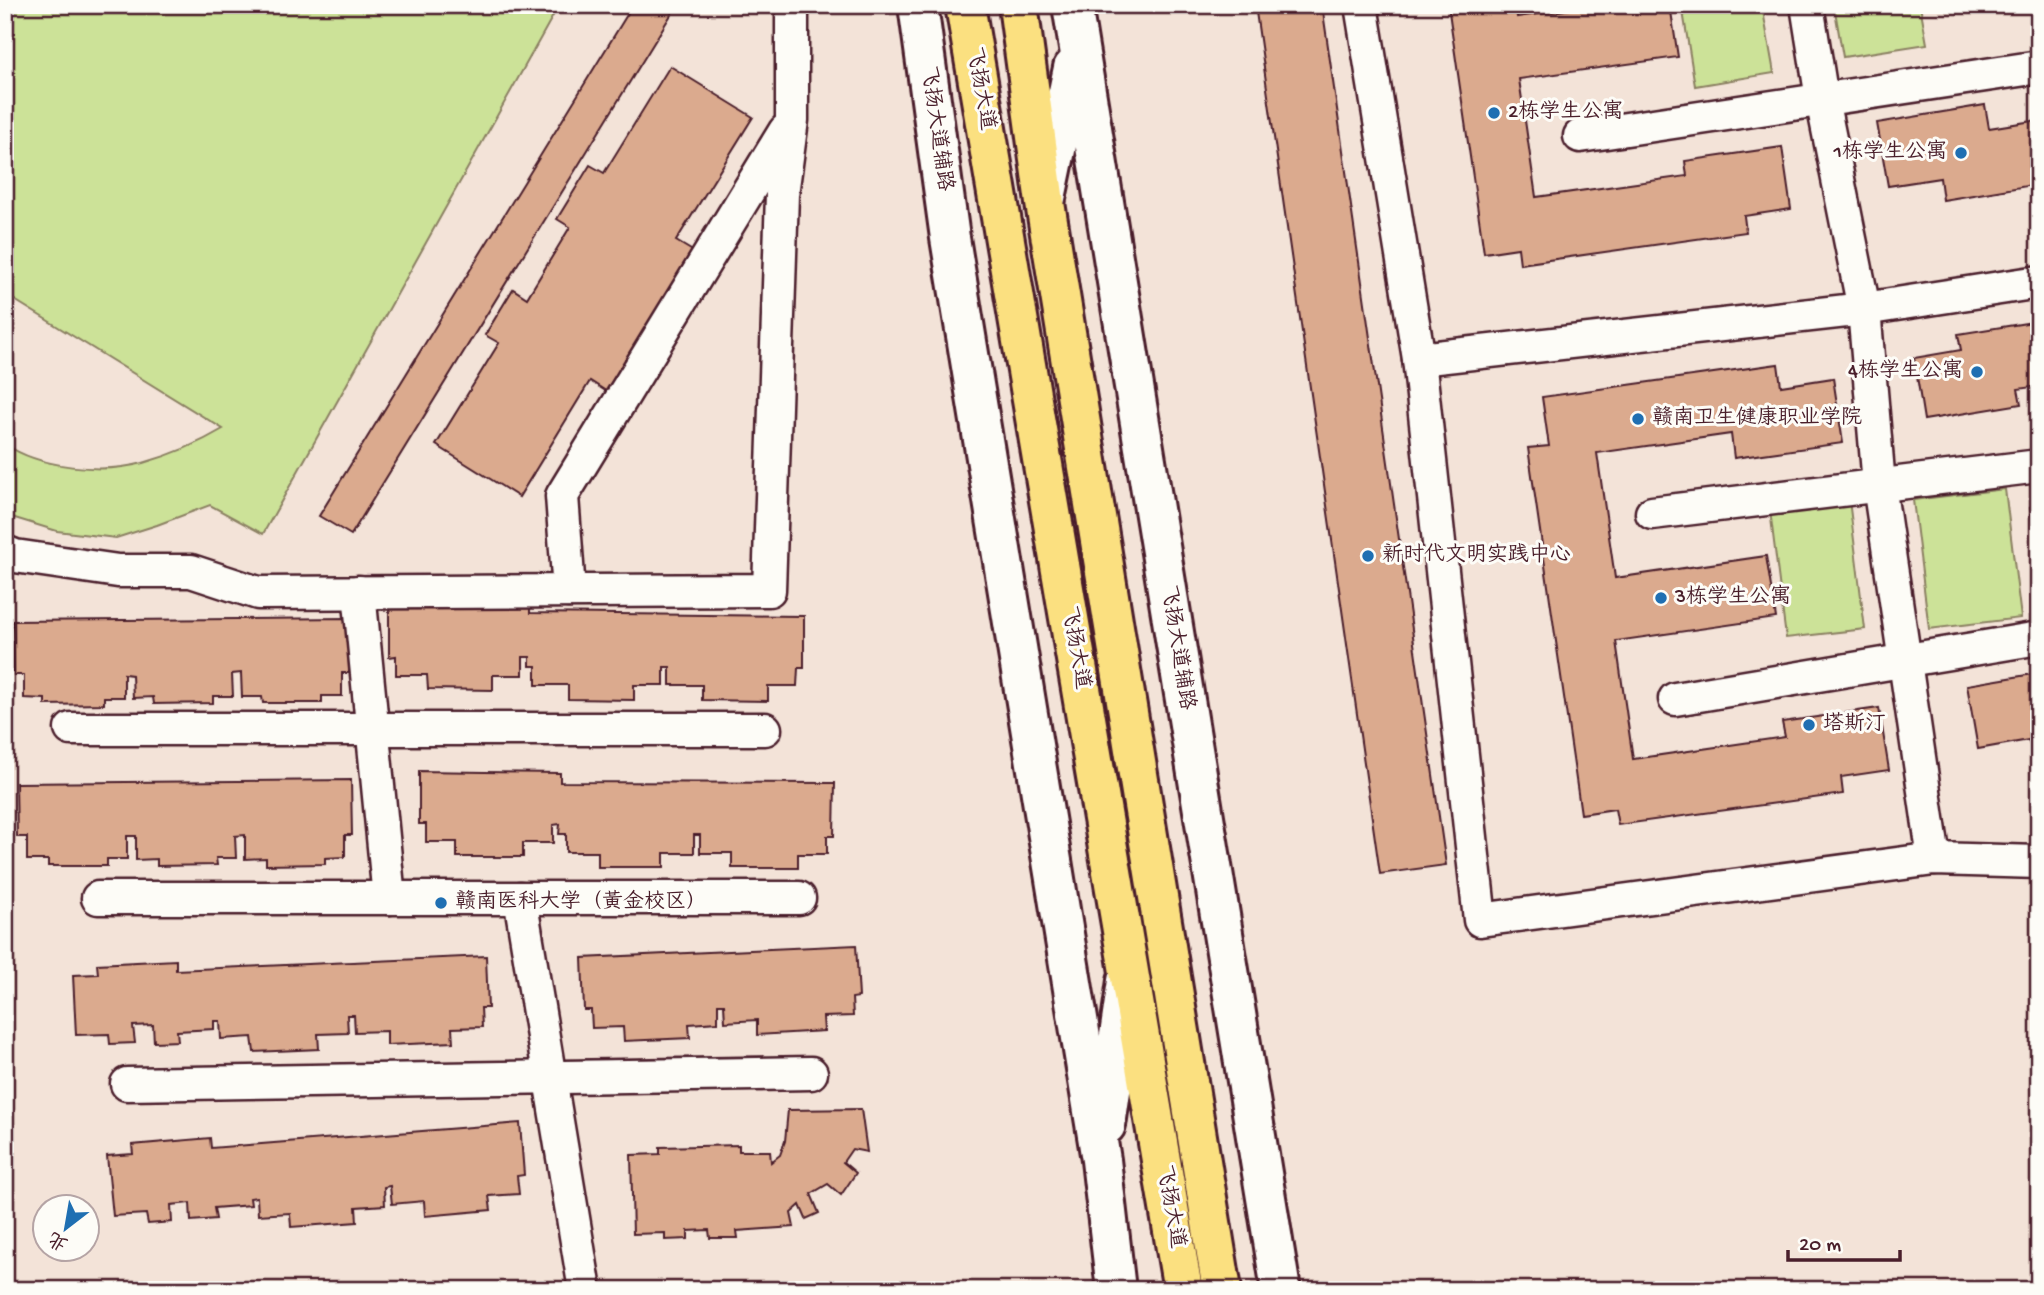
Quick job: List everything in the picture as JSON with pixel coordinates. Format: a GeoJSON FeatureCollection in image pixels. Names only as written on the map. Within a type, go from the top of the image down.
{"type":"FeatureCollection","features":[{"type":"Feature","properties":{"kind":"main road","name":"飞扬大道"},"geometry":{"type":"LineString","coordinates":[[965,5],[1183,1290]]}},
{"type":"Feature","properties":{"kind":"main road","name":"飞扬大道"},"geometry":{"type":"LineString","coordinates":[[1018,5],[1045,203],[1222,1290]]}},
{"type":"Feature","properties":{"kind":"street"},"geometry":{"type":"LineString","coordinates":[[5,552],[15,556],[118,571],[191,571],[258,593],[769,590],[782,194],[792,120],[792,5]]}},
{"type":"Feature","properties":{"kind":"street","name":"飞扬大道辅路"},"geometry":{"type":"LineString","coordinates":[[918,5],[950,238],[1101,1160],[1115,1290]]}},
{"type":"Feature","properties":{"kind":"street","name":"飞扬大道辅路"},"geometry":{"type":"LineString","coordinates":[[1072,5],[1281,1290]]}},
{"type":"Feature","properties":{"kind":"street"},"geometry":{"type":"LineString","coordinates":[[1361,5],[1419,359],[1480,920],[1934,859],[2039,862]]}},
{"type":"Feature","properties":{"kind":"street"},"geometry":{"type":"LineString","coordinates":[[1807,5],[1822,99],[1864,309],[1879,485],[1934,859]]}},
{"type":"Feature","properties":{"kind":"street"},"geometry":{"type":"LineString","coordinates":[[1045,203],[1078,46]]}},
{"type":"Feature","properties":{"kind":"street"},"geometry":{"type":"LineString","coordinates":[[1580,136],[2039,67]]}},
{"type":"Feature","properties":{"kind":"street"},"geometry":{"type":"LineString","coordinates":[[569,591],[562,496],[792,120]]}},
{"type":"Feature","properties":{"kind":"street"},"geometry":{"type":"LineString","coordinates":[[1419,359],[1864,309],[2039,282]]}},
{"type":"Feature","properties":{"kind":"street"},"geometry":{"type":"LineString","coordinates":[[1652,513],[2039,466]]}},
{"type":"Feature","properties":{"kind":"street"},"geometry":{"type":"LineString","coordinates":[[359,592],[389,898]]}},
{"type":"Feature","properties":{"kind":"street"},"geometry":{"type":"LineString","coordinates":[[1675,699],[2039,638]]}},
{"type":"Feature","properties":{"kind":"street"},"geometry":{"type":"LineString","coordinates":[[71,729],[765,729]]}},
{"type":"Feature","properties":{"kind":"street"},"geometry":{"type":"LineString","coordinates":[[98,898],[799,898]]}},
{"type":"Feature","properties":{"kind":"street"},"geometry":{"type":"LineString","coordinates":[[520,898],[585,1290]]}},
{"type":"Feature","properties":{"kind":"street"},"geometry":{"type":"LineString","coordinates":[[1101,1160],[1129,972]]}},
{"type":"Feature","properties":{"kind":"street"},"geometry":{"type":"LineString","coordinates":[[127,1084],[811,1073]]}},
{"type":"Feature","properties":{"kind":"green space"},"geometry":{"type":"Polygon","coordinates":[[[5,5],[559,5],[263,534],[210,505],[116,538],[57,531],[5,515],[5,444],[35,459],[72,467],[109,468],[143,463],[164,456],[223,429],[5,294],[5,5]]]}},
{"type":"Feature","properties":{"kind":"green space"},"geometry":{"type":"Polygon","coordinates":[[[1682,5],[1762,5],[1774,73],[1695,86],[1682,5]]]}},
{"type":"Feature","properties":{"kind":"green space"},"geometry":{"type":"Polygon","coordinates":[[[1834,5],[1920,5],[1927,44],[1843,57],[1834,5]]]}},
{"type":"Feature","properties":{"kind":"green space"},"geometry":{"type":"Polygon","coordinates":[[[2005,489],[2021,618],[1929,629],[1913,500],[2005,489]]]}},
{"type":"Feature","properties":{"kind":"green space"},"geometry":{"type":"Polygon","coordinates":[[[1849,500],[1865,629],[1786,638],[1770,510],[1849,500]]]}},
{"type":"Feature","properties":{"kind":"building"},"geometry":{"type":"Polygon","coordinates":[[[633,5],[677,5],[351,535],[319,516],[633,5]]]}},
{"type":"Feature","properties":{"kind":"building","name":"新时代文明实践中心"},"geometry":{"type":"Polygon","coordinates":[[[1255,5],[1322,5],[1446,865],[1380,874],[1255,5]]]}},
{"type":"Feature","properties":{"kind":"building","name":"2栋学生公寓"},"geometry":{"type":"Polygon","coordinates":[[[1448,5],[1515,5],[1517,17],[1599,5],[1670,5],[1678,57],[1519,79],[1536,197],[1687,176],[1685,161],[1782,147],[1791,209],[1744,216],[1746,232],[1520,264],[1518,248],[1484,253],[1448,5]]]}},
{"type":"Feature","properties":{"kind":"building"},"geometry":{"type":"Polygon","coordinates":[[[670,66],[753,117],[676,241],[696,253],[609,393],[590,381],[519,497],[436,445],[499,343],[485,335],[513,289],[527,298],[570,227],[557,219],[590,165],[604,173],[670,66]]]}},
{"type":"Feature","properties":{"kind":"building","name":"1栋学生公寓"},"geometry":{"type":"Polygon","coordinates":[[[1985,105],[1989,128],[2039,120],[2039,184],[1943,200],[1940,178],[1888,186],[1877,123],[1985,105]]]}},
{"type":"Feature","properties":{"kind":"building","name":"4栋学生公寓"},"geometry":{"type":"Polygon","coordinates":[[[2039,321],[2039,386],[2018,389],[2021,404],[1924,420],[1914,358],[1961,350],[1958,334],[2039,321]]]}},
{"type":"Feature","properties":{"kind":"building","name":"3栋学生公寓"},"geometry":{"type":"Polygon","coordinates":[[[1778,364],[1781,386],[1833,378],[1843,443],[1734,458],[1731,434],[1597,453],[1615,578],[1766,556],[1776,618],[1616,641],[1633,759],[1785,737],[1782,722],[1879,708],[1889,770],[1841,777],[1843,794],[1618,825],[1615,809],[1581,814],[1528,448],[1549,446],[1542,397],[1778,364]]]}},
{"type":"Feature","properties":{"kind":"building"},"geometry":{"type":"Polygon","coordinates":[[[2039,506],[2039,559],[2030,507],[2039,506]]]}},
{"type":"Feature","properties":{"kind":"building"},"geometry":{"type":"Polygon","coordinates":[[[389,604],[530,605],[530,613],[804,616],[804,668],[798,668],[797,686],[768,686],[768,701],[702,700],[702,685],[670,685],[670,667],[664,667],[664,685],[634,685],[634,700],[568,699],[568,685],[536,685],[536,666],[530,666],[530,657],[523,657],[523,675],[493,675],[493,690],[428,689],[427,675],[396,675],[396,656],[389,657],[389,604]]]}},
{"type":"Feature","properties":{"kind":"building"},"geometry":{"type":"Polygon","coordinates":[[[348,618],[349,673],[342,673],[342,696],[322,696],[322,703],[263,703],[262,697],[242,697],[241,673],[232,674],[233,696],[213,696],[213,703],[154,704],[153,697],[133,698],[132,675],[124,674],[124,697],[104,697],[104,704],[45,705],[45,699],[24,698],[24,675],[14,675],[13,621],[348,618]]]}},
{"type":"Feature","properties":{"kind":"building"},"geometry":{"type":"Polygon","coordinates":[[[2039,673],[2039,761],[2033,762],[2029,740],[1978,749],[1967,685],[2039,673]]]}},
{"type":"Feature","properties":{"kind":"building"},"geometry":{"type":"Polygon","coordinates":[[[419,771],[560,773],[560,782],[835,783],[834,836],[827,836],[827,854],[798,854],[798,868],[732,868],[732,853],[700,853],[700,835],[694,835],[694,853],[664,853],[664,867],[598,867],[598,852],[566,852],[566,834],[559,834],[560,824],[553,825],[553,843],[523,843],[523,857],[457,857],[457,842],[426,842],[426,824],[419,824],[419,771]]]}},
{"type":"Feature","properties":{"kind":"building"},"geometry":{"type":"Polygon","coordinates":[[[351,780],[352,835],[345,835],[345,857],[325,858],[325,864],[266,865],[266,858],[245,859],[245,835],[235,836],[236,858],[216,858],[217,865],[157,866],[157,859],[136,860],[136,836],[127,836],[127,859],[107,859],[107,866],[48,866],[48,860],[27,860],[27,837],[17,837],[16,783],[351,780]]]}},
{"type":"Feature","properties":{"kind":"building"},"geometry":{"type":"Polygon","coordinates":[[[856,945],[859,997],[852,998],[853,1016],[823,1017],[824,1031],[757,1035],[757,1020],[725,1022],[724,1004],[718,1004],[718,1022],[689,1024],[690,1038],[624,1041],[623,1027],[592,1028],[591,1010],[584,1010],[582,958],[856,945]]]}},
{"type":"Feature","properties":{"kind":"building"},"geometry":{"type":"Polygon","coordinates":[[[486,956],[488,1008],[481,1008],[482,1027],[452,1028],[453,1042],[387,1045],[387,1031],[355,1032],[354,1015],[347,1015],[348,1033],[318,1034],[319,1049],[254,1052],[252,1037],[221,1039],[220,1021],[214,1021],[214,1029],[177,1031],[178,1041],[154,1042],[153,1025],[133,1026],[135,1043],[110,1044],[109,1034],[76,1035],[73,975],[98,974],[97,964],[176,960],[176,970],[486,956]]]}},
{"type":"Feature","properties":{"kind":"building"},"geometry":{"type":"Polygon","coordinates":[[[861,1109],[867,1152],[852,1149],[843,1162],[856,1173],[841,1195],[828,1184],[811,1194],[819,1213],[806,1219],[800,1205],[791,1213],[794,1227],[737,1231],[738,1238],[710,1238],[709,1230],[688,1231],[688,1239],[665,1240],[665,1233],[633,1234],[631,1155],[660,1154],[660,1147],[739,1145],[739,1151],[770,1151],[771,1162],[780,1155],[785,1141],[788,1110],[861,1109]]]}},
{"type":"Feature","properties":{"kind":"building"},"geometry":{"type":"Polygon","coordinates":[[[520,1123],[524,1175],[517,1176],[519,1194],[489,1196],[491,1210],[425,1216],[424,1201],[392,1204],[390,1186],[384,1187],[385,1205],[356,1207],[357,1222],[291,1227],[290,1213],[258,1215],[257,1197],[250,1198],[251,1205],[214,1208],[216,1219],[191,1221],[190,1203],[171,1205],[172,1222],[148,1224],[146,1214],[113,1216],[107,1156],[133,1154],[132,1145],[210,1138],[211,1148],[520,1123]]]}},
{"type":"Feature","properties":{"kind":"place","name":"2栋学生公寓"},"geometry":{"type":"Point","coordinates":[1494,113]}},
{"type":"Feature","properties":{"kind":"place","name":"1栋学生公寓"},"geometry":{"type":"Point","coordinates":[1961,153]}},
{"type":"Feature","properties":{"kind":"place","name":"4栋学生公寓"},"geometry":{"type":"Point","coordinates":[1977,372]}},
{"type":"Feature","properties":{"kind":"place","name":"赣南卫生健康职业学院"},"geometry":{"type":"Point","coordinates":[1638,419]}},
{"type":"Feature","properties":{"kind":"place","name":"新时代文明实践中心"},"geometry":{"type":"Point","coordinates":[1368,556]}},
{"type":"Feature","properties":{"kind":"place","name":"3栋学生公寓"},"geometry":{"type":"Point","coordinates":[1661,598]}},
{"type":"Feature","properties":{"kind":"place","name":"塔斯汀"},"geometry":{"type":"Point","coordinates":[1809,725]}},
{"type":"Feature","properties":{"kind":"place","name":"赣南医科大学（黄金校区）"},"geometry":{"type":"Point","coordinates":[441,903]}}]}
